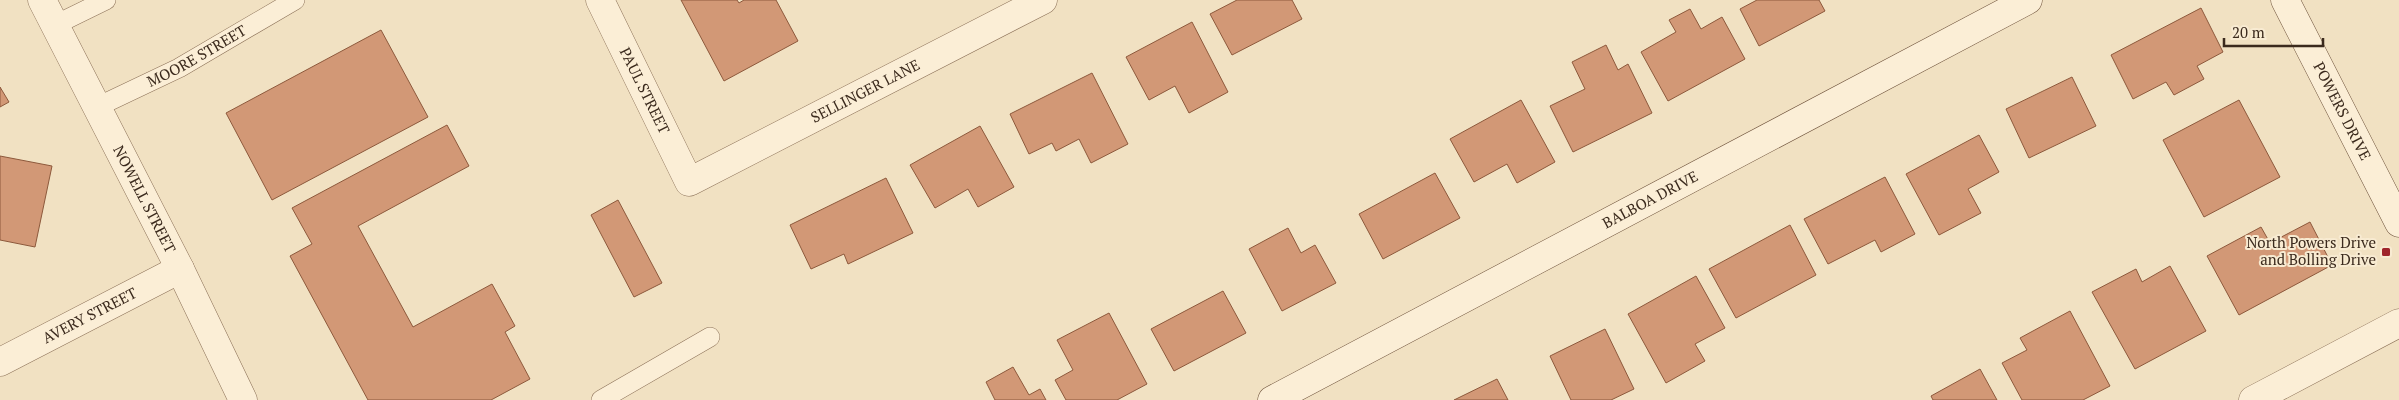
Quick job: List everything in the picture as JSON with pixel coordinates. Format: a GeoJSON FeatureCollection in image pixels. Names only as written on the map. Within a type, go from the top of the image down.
{"type":"FeatureCollection","features":[{"type":"Feature","properties":{"kind":"street","name":"NOWELL STREET"},"geometry":{"type":"LineString","coordinates":[[42,0],[180,269],[243,400]]}},
{"type":"Feature","properties":{"kind":"street","name":"PAUL STREET"},"geometry":{"type":"LineString","coordinates":[[600,0],[689,182]]}},
{"type":"Feature","properties":{"kind":"street","name":"SELLINGER LANE"},"geometry":{"type":"LineString","coordinates":[[689,182],[1043,0]]}},
{"type":"Feature","properties":{"kind":"street","name":"BALBOA DRIVE"},"geometry":{"type":"LineString","coordinates":[[1272,400],[2028,0]]}},
{"type":"Feature","properties":{"kind":"street","name":"POWERS DRIVE"},"geometry":{"type":"LineString","coordinates":[[2285,0],[2399,223]]}},
{"type":"Feature","properties":{"kind":"street","name":"AVERY STREET"},"geometry":{"type":"LineString","coordinates":[[0,362],[180,269]]}},
{"type":"Feature","properties":{"kind":"street"},"geometry":{"type":"LineString","coordinates":[[2254,400],[2399,322]]}},
{"type":"Feature","properties":{"kind":"lane"},"geometry":{"type":"LineString","coordinates":[[55,26],[106,0]]}},
{"type":"Feature","properties":{"kind":"lane","name":"MOORE STREET"},"geometry":{"type":"LineString","coordinates":[[97,107],[179,68],[296,0]]}},
{"type":"Feature","properties":{"kind":"lane"},"geometry":{"type":"LineString","coordinates":[[601,400],[710,337]]}},
{"type":"Feature","properties":{"kind":"building"},"geometry":{"type":"Polygon","coordinates":[[[681,0],[737,0],[739,3],[744,0],[776,0],[798,41],[724,81],[681,0]]]}},
{"type":"Feature","properties":{"kind":"building"},"geometry":{"type":"Polygon","coordinates":[[[1237,0],[1292,0],[1302,19],[1232,55],[1210,14],[1237,0]]]}},
{"type":"Feature","properties":{"kind":"building"},"geometry":{"type":"Polygon","coordinates":[[[1757,0],[1819,0],[1825,11],[1759,46],[1740,9],[1757,0]]]}},
{"type":"Feature","properties":{"kind":"building"},"geometry":{"type":"Polygon","coordinates":[[[2201,8],[2223,52],[2197,66],[2204,79],[2174,95],[2166,82],[2133,99],[2111,55],[2201,8]]]}},
{"type":"Feature","properties":{"kind":"building"},"geometry":{"type":"Polygon","coordinates":[[[1690,9],[1701,29],[1722,17],[1745,59],[1668,101],[1641,52],[1676,32],[1669,20],[1690,9]]]}},
{"type":"Feature","properties":{"kind":"building"},"geometry":{"type":"Polygon","coordinates":[[[1192,22],[1228,92],[1189,113],[1175,86],[1149,100],[1126,57],[1192,22]]]}},
{"type":"Feature","properties":{"kind":"building"},"geometry":{"type":"Polygon","coordinates":[[[381,30],[428,117],[272,200],[226,113],[381,30]]]}},
{"type":"Feature","properties":{"kind":"building"},"geometry":{"type":"Polygon","coordinates":[[[1606,45],[1618,70],[1628,64],[1652,113],[1573,152],[1550,106],[1585,89],[1572,62],[1606,45]]]}},
{"type":"Feature","properties":{"kind":"building"},"geometry":{"type":"Polygon","coordinates":[[[1092,73],[1128,144],[1091,163],[1079,139],[1056,151],[1052,143],[1029,154],[1010,114],[1092,73]]]}},
{"type":"Feature","properties":{"kind":"building"},"geometry":{"type":"Polygon","coordinates":[[[2072,77],[2096,126],[2029,158],[2006,109],[2072,77]]]}},
{"type":"Feature","properties":{"kind":"building"},"geometry":{"type":"Polygon","coordinates":[[[0,87],[9,102],[0,107],[0,87]]]}},
{"type":"Feature","properties":{"kind":"building"},"geometry":{"type":"Polygon","coordinates":[[[1521,100],[1555,162],[1517,183],[1507,164],[1474,182],[1450,139],[1521,100]]]}},
{"type":"Feature","properties":{"kind":"building"},"geometry":{"type":"Polygon","coordinates":[[[2239,100],[2280,177],[2204,217],[2163,140],[2239,100]]]}},
{"type":"Feature","properties":{"kind":"building"},"geometry":{"type":"Polygon","coordinates":[[[447,125],[469,166],[358,226],[413,327],[492,284],[515,326],[505,332],[530,379],[491,400],[368,400],[290,256],[312,244],[292,208],[447,125]]]}},
{"type":"Feature","properties":{"kind":"building"},"geometry":{"type":"Polygon","coordinates":[[[980,126],[1014,187],[978,207],[968,189],[935,208],[910,165],[980,126]]]}},
{"type":"Feature","properties":{"kind":"building"},"geometry":{"type":"Polygon","coordinates":[[[1979,135],[1999,172],[1968,189],[1981,213],[1939,235],[1906,174],[1979,135]]]}},
{"type":"Feature","properties":{"kind":"building"},"geometry":{"type":"Polygon","coordinates":[[[0,156],[52,166],[35,247],[0,240],[0,156]]]}},
{"type":"Feature","properties":{"kind":"building"},"geometry":{"type":"Polygon","coordinates":[[[1435,173],[1460,218],[1383,259],[1359,214],[1435,173]]]}},
{"type":"Feature","properties":{"kind":"building"},"geometry":{"type":"Polygon","coordinates":[[[1885,177],[1915,234],[1881,252],[1875,240],[1828,264],[1804,219],[1885,177]]]}},
{"type":"Feature","properties":{"kind":"building"},"geometry":{"type":"Polygon","coordinates":[[[886,178],[913,233],[848,264],[844,254],[811,269],[790,225],[886,178]]]}},
{"type":"Feature","properties":{"kind":"building"},"geometry":{"type":"Polygon","coordinates":[[[618,200],[662,283],[634,297],[591,215],[618,200]]]}},
{"type":"Feature","properties":{"kind":"building"},"geometry":{"type":"Polygon","coordinates":[[[2310,222],[2332,265],[2239,315],[2207,256],[2261,227],[2270,243],[2310,222]]]}},
{"type":"Feature","properties":{"kind":"building"},"geometry":{"type":"Polygon","coordinates":[[[1790,225],[1816,275],[1736,318],[1709,269],[1790,225]]]}},
{"type":"Feature","properties":{"kind":"building"},"geometry":{"type":"Polygon","coordinates":[[[1288,228],[1301,253],[1315,245],[1336,283],[1282,311],[1249,249],[1288,228]]]}},
{"type":"Feature","properties":{"kind":"building"},"geometry":{"type":"Polygon","coordinates":[[[2170,266],[2206,331],[2135,369],[2092,292],[2136,269],[2142,282],[2170,266]]]}},
{"type":"Feature","properties":{"kind":"building"},"geometry":{"type":"Polygon","coordinates":[[[1696,276],[1725,328],[1695,344],[1705,361],[1666,383],[1628,314],[1696,276]]]}},
{"type":"Feature","properties":{"kind":"building"},"geometry":{"type":"Polygon","coordinates":[[[1223,291],[1246,333],[1174,371],[1151,329],[1223,291]]]}},
{"type":"Feature","properties":{"kind":"building"},"geometry":{"type":"Polygon","coordinates":[[[2070,311],[2110,386],[2083,400],[2022,400],[2002,363],[2027,350],[2020,338],[2070,311]]]}},
{"type":"Feature","properties":{"kind":"building"},"geometry":{"type":"Polygon","coordinates":[[[1109,313],[1147,384],[1117,400],[1066,400],[1055,380],[1073,370],[1057,340],[1109,313]]]}},
{"type":"Feature","properties":{"kind":"building"},"geometry":{"type":"Polygon","coordinates":[[[1605,329],[1634,389],[1611,400],[1571,400],[1550,356],[1605,329]]]}},
{"type":"Feature","properties":{"kind":"building"},"geometry":{"type":"Polygon","coordinates":[[[1013,367],[1029,395],[1040,389],[1046,400],[995,400],[986,382],[1013,367]]]}},
{"type":"Feature","properties":{"kind":"building"},"geometry":{"type":"Polygon","coordinates":[[[1980,369],[1997,400],[1933,400],[1931,396],[1980,369]]]}},
{"type":"Feature","properties":{"kind":"building"},"geometry":{"type":"Polygon","coordinates":[[[1497,379],[1508,400],[1454,400],[1497,379]]]}},
{"type":"Feature","properties":{"kind":"place","name":"North Powers Drive and Bolling Drive"},"geometry":{"type":"Point","coordinates":[2386,252]}}]}
